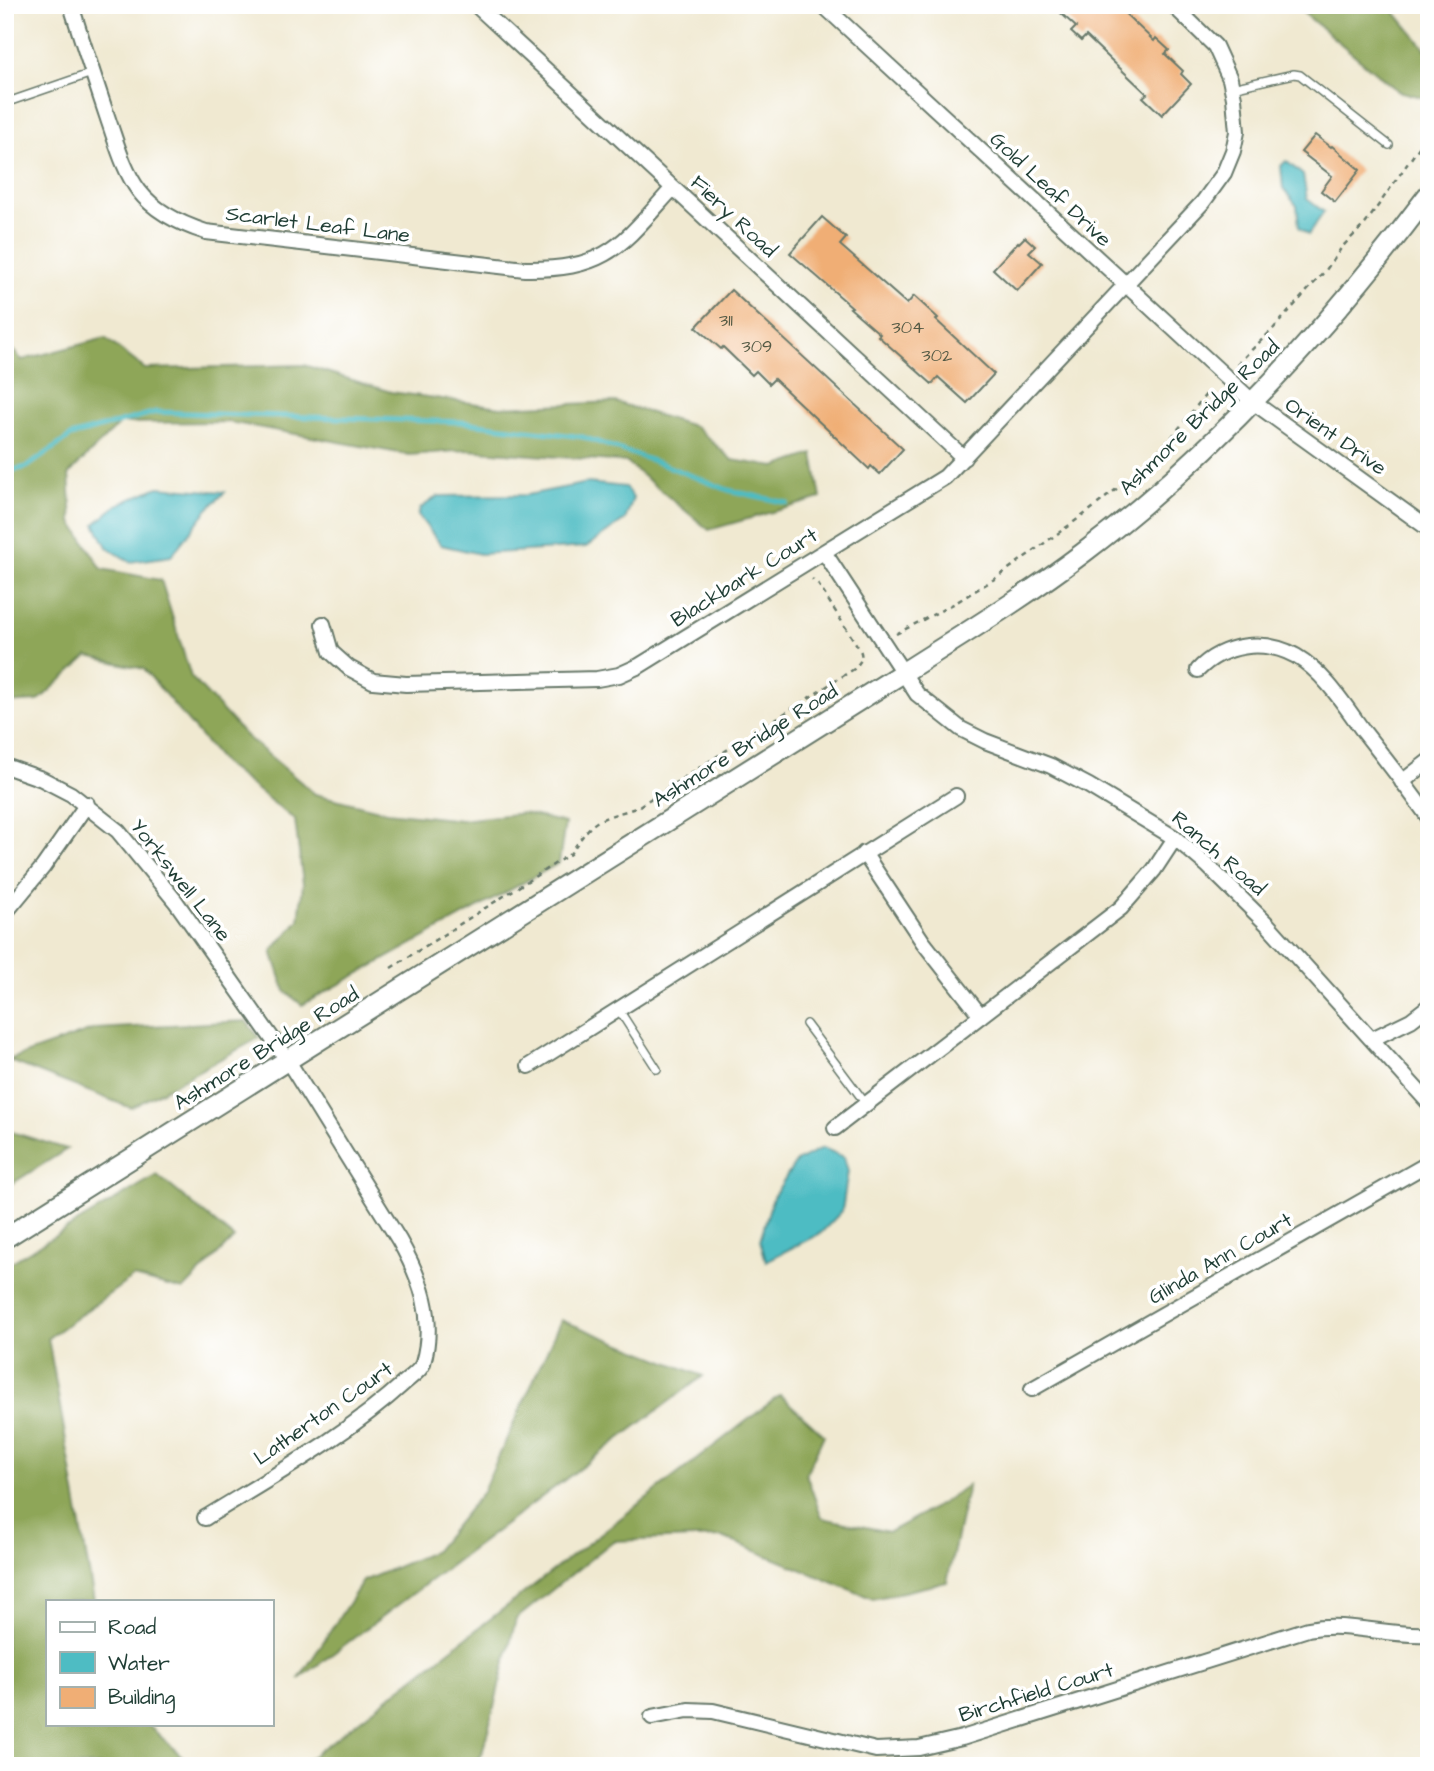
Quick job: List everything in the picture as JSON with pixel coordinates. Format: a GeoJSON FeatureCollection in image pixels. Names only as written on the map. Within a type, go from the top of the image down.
{"type":"FeatureCollection","features":[{"type":"Feature","properties":{"kind":"main road","name":"Ashmore Bridge Road"},"geometry":{"type":"LineString","coordinates":[[5,1237],[1034,589],[1173,479],[1253,402],[1385,252],[1429,194]]}},
{"type":"Feature","properties":{"kind":"street","name":"Scarlet Leaf Lane"},"geometry":{"type":"LineString","coordinates":[[71,5],[120,153],[135,186],[154,206],[173,219],[206,232],[525,269],[552,269],[586,263],[621,244],[673,188]]}},
{"type":"Feature","properties":{"kind":"street","name":"Fiery Road"},"geometry":{"type":"LineString","coordinates":[[476,5],[964,458]]}},
{"type":"Feature","properties":{"kind":"street","name":"Gold Leaf Drive"},"geometry":{"type":"LineString","coordinates":[[823,5],[1253,402]]}},
{"type":"Feature","properties":{"kind":"street","name":"Blackbark Court"},"geometry":{"type":"LineString","coordinates":[[323,624],[331,652],[349,668],[373,681],[419,684],[597,679],[619,675],[639,666],[939,482],[1203,202],[1224,173],[1237,131],[1232,88],[1224,63],[1215,47],[1172,5]]}},
{"type":"Feature","properties":{"kind":"street","name":"Orient Drive"},"geometry":{"type":"LineString","coordinates":[[1253,402],[1429,529]]}},
{"type":"Feature","properties":{"kind":"street","name":"Ranch Road"},"geometry":{"type":"LineString","coordinates":[[824,552],[916,694],[961,729],[1051,766],[1175,838],[1268,925],[1429,1103]]}},
{"type":"Feature","properties":{"kind":"street"},"geometry":{"type":"LineString","coordinates":[[1198,670],[1213,656],[1245,646],[1280,649],[1296,656],[1318,672],[1429,818]]}},
{"type":"Feature","properties":{"kind":"street"},"geometry":{"type":"LineString","coordinates":[[1402,782],[1429,761]]}},
{"type":"Feature","properties":{"kind":"street","name":"Yorkswell Lane"},"geometry":{"type":"LineString","coordinates":[[5,766],[41,779],[87,804],[118,831],[176,902],[288,1061]]}},
{"type":"Feature","properties":{"kind":"street"},"geometry":{"type":"LineString","coordinates":[[529,1066],[956,796]]}},
{"type":"Feature","properties":{"kind":"street"},"geometry":{"type":"LineString","coordinates":[[5,913],[43,867],[87,804]]}},
{"type":"Feature","properties":{"kind":"street"},"geometry":{"type":"LineString","coordinates":[[835,1128],[1121,908],[1154,870],[1175,838]]}},
{"type":"Feature","properties":{"kind":"street"},"geometry":{"type":"LineString","coordinates":[[864,853],[923,943],[981,1016]]}},
{"type":"Feature","properties":{"kind":"street"},"geometry":{"type":"LineString","coordinates":[[1372,1039],[1411,1020],[1429,1006]]}},
{"type":"Feature","properties":{"kind":"street","name":"Latherton Court"},"geometry":{"type":"LineString","coordinates":[[205,1518],[317,1448],[394,1392],[422,1366],[429,1318],[415,1268],[288,1061]]}},
{"type":"Feature","properties":{"kind":"street","name":"Glinda Ann Court"},"geometry":{"type":"LineString","coordinates":[[1032,1389],[1429,1163]]}},
{"type":"Feature","properties":{"kind":"street","name":"Birchfield Court"},"geometry":{"type":"LineString","coordinates":[[652,1717],[688,1710],[713,1711],[876,1750],[919,1748],[975,1734],[1308,1629],[1324,1626],[1392,1634],[1429,1634]]}},
{"type":"Feature","properties":{"kind":"lane"},"geometry":{"type":"LineString","coordinates":[[5,103],[92,73]]}},
{"type":"Feature","properties":{"kind":"lane"},"geometry":{"type":"LineString","coordinates":[[1232,88],[1294,74],[1300,75],[1389,145]]}},
{"type":"Feature","properties":{"kind":"lane"},"geometry":{"type":"LineString","coordinates":[[618,1009],[657,1069]]}},
{"type":"Feature","properties":{"kind":"lane"},"geometry":{"type":"LineString","coordinates":[[806,1024],[866,1104]]}},
{"type":"Feature","properties":{"kind":"path"},"geometry":{"type":"LineString","coordinates":[[1232,369],[1273,330],[1326,270],[1342,247],[1366,223],[1429,133]]}},
{"type":"Feature","properties":{"kind":"path"},"geometry":{"type":"LineString","coordinates":[[896,634],[996,578],[1109,495],[1171,438],[1207,393]]}},
{"type":"Feature","properties":{"kind":"path"},"geometry":{"type":"LineString","coordinates":[[391,968],[570,854],[589,826],[597,820],[636,808],[853,669],[860,662],[860,650],[818,584],[811,580],[824,552]]}},
{"type":"Feature","properties":{"kind":"green space"},"geometry":{"type":"Polygon","coordinates":[[[1294,5],[1389,5],[1429,53],[1429,99],[1398,91],[1294,5]]]}},
{"type":"Feature","properties":{"kind":"green space"},"geometry":{"type":"Polygon","coordinates":[[[105,338],[145,369],[304,365],[391,392],[501,407],[615,402],[696,427],[732,460],[775,467],[813,454],[821,498],[709,530],[626,462],[467,450],[410,455],[229,422],[120,423],[69,474],[72,522],[102,569],[161,580],[191,677],[246,736],[315,794],[387,812],[461,820],[524,813],[565,823],[559,863],[302,1005],[285,991],[272,951],[299,920],[303,884],[295,820],[223,763],[144,669],[88,656],[38,701],[5,703],[5,342],[22,360],[105,338]]]}},
{"type":"Feature","properties":{"kind":"green space"},"geometry":{"type":"Polygon","coordinates":[[[246,1021],[259,1038],[131,1108],[8,1060],[95,1029],[246,1021]]]}},
{"type":"Feature","properties":{"kind":"green space"},"geometry":{"type":"Polygon","coordinates":[[[5,1130],[67,1149],[5,1188],[5,1130]]]}},
{"type":"Feature","properties":{"kind":"green space"},"geometry":{"type":"Polygon","coordinates":[[[157,1175],[234,1238],[183,1290],[133,1277],[48,1338],[94,1600],[46,1600],[46,1726],[149,1726],[185,1759],[175,1766],[5,1766],[5,1266],[157,1175]]]}},
{"type":"Feature","properties":{"kind":"green space"},"geometry":{"type":"Polygon","coordinates":[[[561,1320],[703,1376],[299,1679],[363,1581],[435,1551],[482,1493],[561,1320]]]}},
{"type":"Feature","properties":{"kind":"green space"},"geometry":{"type":"Polygon","coordinates":[[[780,1395],[824,1435],[806,1474],[822,1518],[889,1532],[939,1505],[968,1485],[947,1582],[873,1599],[722,1537],[613,1541],[516,1619],[482,1754],[474,1766],[300,1766],[780,1395]]]}},
{"type":"Feature","properties":{"kind":"water"},"geometry":{"type":"Polygon","coordinates":[[[1286,161],[1303,175],[1307,199],[1324,212],[1308,235],[1299,227],[1297,206],[1283,188],[1281,166],[1286,161]]]}},
{"type":"Feature","properties":{"kind":"water"},"geometry":{"type":"Polygon","coordinates":[[[587,483],[625,487],[633,498],[625,520],[586,547],[480,554],[441,545],[418,515],[421,508],[438,496],[527,495],[587,483]]]}},
{"type":"Feature","properties":{"kind":"water"},"geometry":{"type":"Polygon","coordinates":[[[158,487],[225,492],[207,510],[171,556],[130,562],[107,547],[95,524],[117,505],[158,487]]]}},
{"type":"Feature","properties":{"kind":"water"},"geometry":{"type":"Polygon","coordinates":[[[823,1148],[844,1157],[848,1171],[842,1211],[821,1233],[766,1261],[760,1240],[773,1197],[796,1162],[823,1148]]]}},
{"type":"Feature","properties":{"kind":"building"},"geometry":{"type":"Polygon","coordinates":[[[1052,5],[1116,5],[1154,41],[1156,38],[1169,50],[1165,54],[1183,71],[1181,74],[1191,84],[1162,115],[1143,97],[1147,94],[1086,36],[1081,41],[1071,32],[1076,27],[1052,5]]]}},
{"type":"Feature","properties":{"kind":"building"},"geometry":{"type":"Polygon","coordinates":[[[1315,135],[1360,170],[1335,202],[1321,191],[1332,176],[1301,152],[1315,135]]]}},
{"type":"Feature","properties":{"kind":"building"},"geometry":{"type":"Polygon","coordinates":[[[822,217],[846,238],[840,245],[907,304],[914,296],[994,374],[967,403],[938,377],[932,384],[878,336],[880,334],[850,308],[852,307],[790,253],[822,217]]]}},
{"type":"Feature","properties":{"kind":"building"},"geometry":{"type":"Polygon","coordinates":[[[1025,237],[1035,246],[1029,252],[1042,263],[1017,291],[993,269],[1025,237]]]}},
{"type":"Feature","properties":{"kind":"building"},"geometry":{"type":"Polygon","coordinates":[[[731,290],[903,449],[880,474],[871,466],[869,469],[774,379],[769,384],[756,371],[752,375],[723,347],[721,349],[696,327],[731,290]]]}},
{"type":"Feature","properties":{"kind":"waterway"},"geometry":{"type":"LineString","coordinates":[[5,472],[27,467],[71,436],[156,412],[462,422],[583,437],[728,490],[787,503]]}}]}
